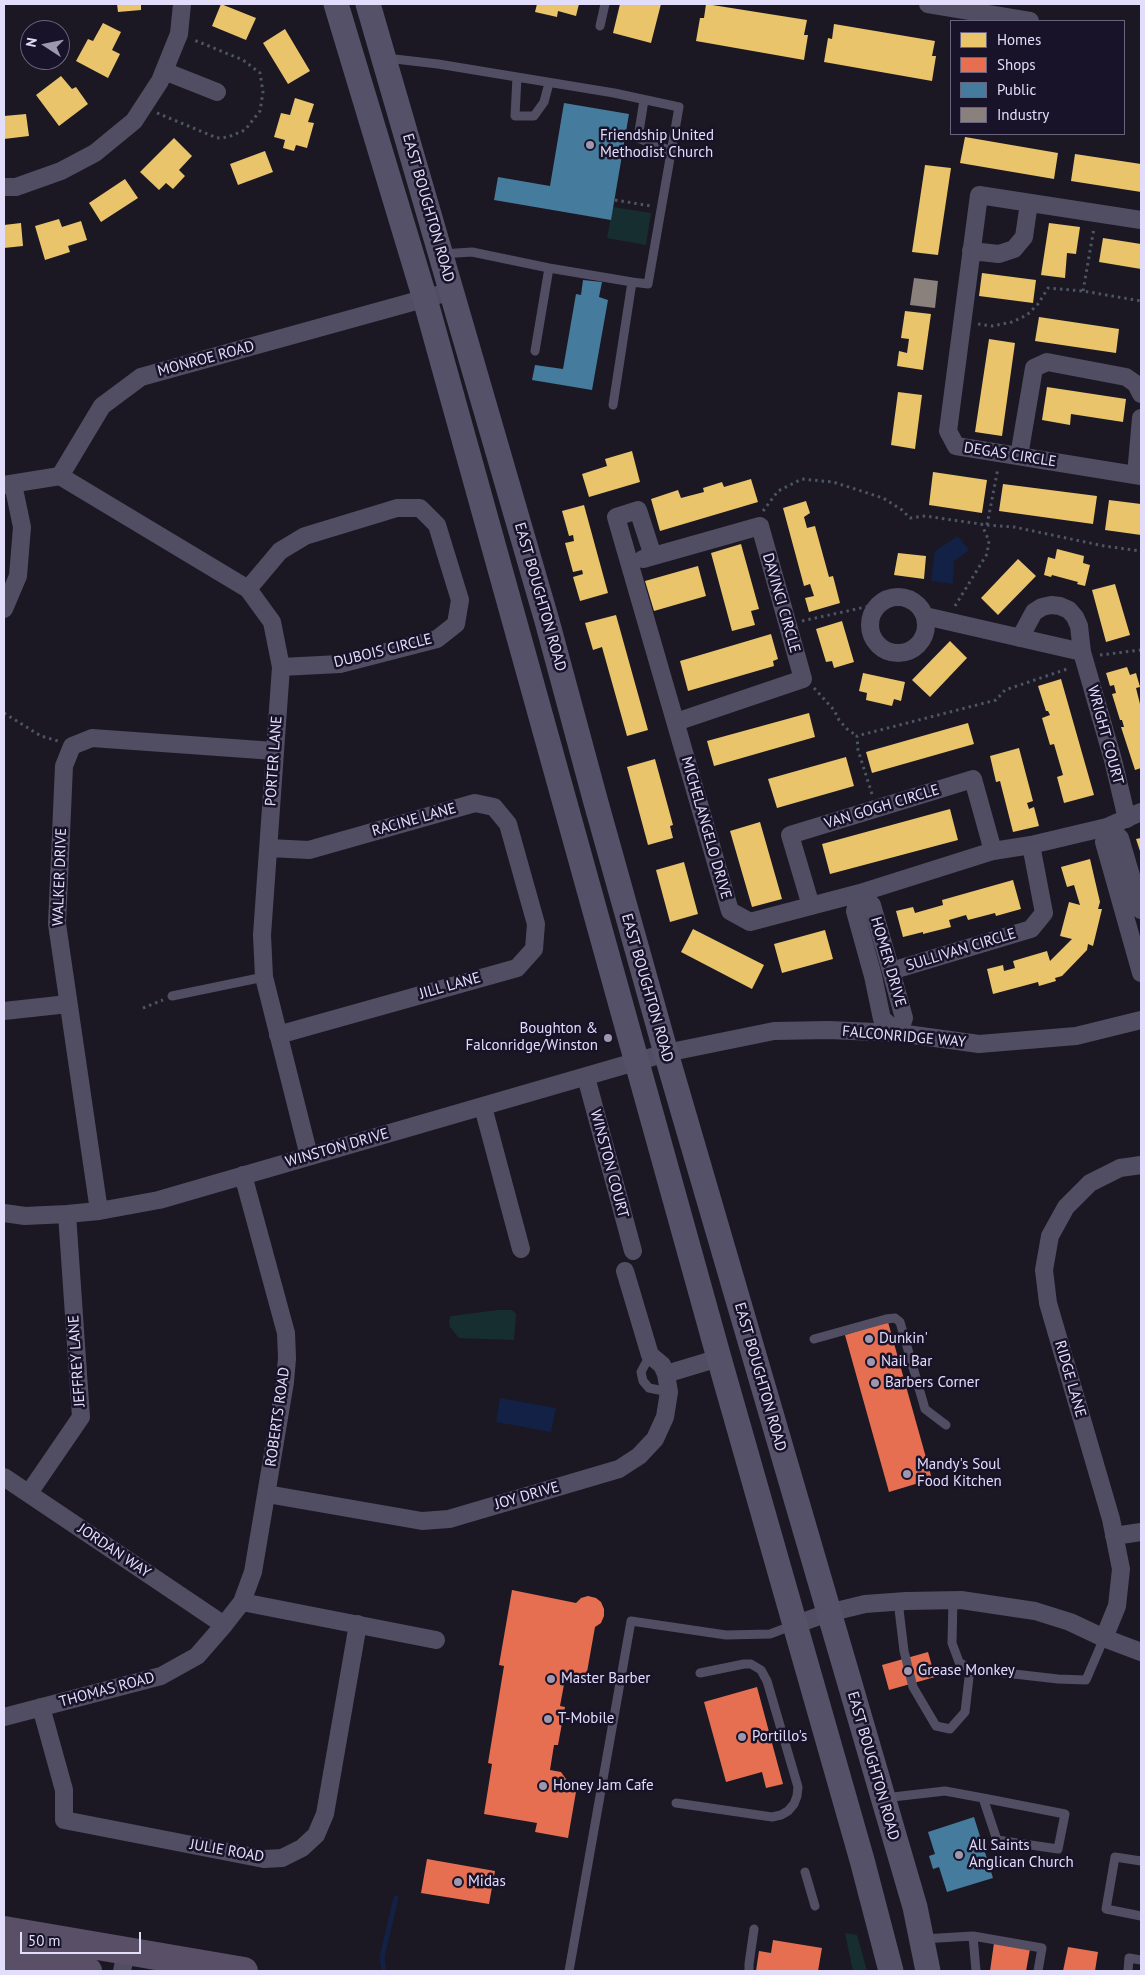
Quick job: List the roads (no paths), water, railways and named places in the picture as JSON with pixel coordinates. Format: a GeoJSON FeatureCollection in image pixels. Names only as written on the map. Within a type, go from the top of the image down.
{"type":"FeatureCollection","features":[{"type":"Feature","properties":{"kind":"main road","name":"EAST BOUGHTON ROAD"},"geometry":{"type":"LineString","coordinates":[[336,4],[425,298],[636,1062],[862,1860],[891,1971]]}},
{"type":"Feature","properties":{"kind":"main road","name":"EAST BOUGHTON ROAD"},"geometry":{"type":"LineString","coordinates":[[368,4],[548,621],[666,1053],[915,1906],[928,1971]]}},
{"type":"Feature","properties":{"kind":"main road"},"geometry":{"type":"LineString","coordinates":[[4,1930],[83,1964]]}},
{"type":"Feature","properties":{"kind":"main road"},"geometry":{"type":"LineString","coordinates":[[4,1957],[83,1964],[124,1961],[244,1971]]}},
{"type":"Feature","properties":{"kind":"street"},"geometry":{"type":"LineString","coordinates":[[4,187],[16,187],[61,171],[95,153],[134,121],[160,81],[178,34],[182,4]]}},
{"type":"Feature","properties":{"kind":"street"},"geometry":{"type":"LineString","coordinates":[[928,4],[1024,20]]}},
{"type":"Feature","properties":{"kind":"street"},"geometry":{"type":"LineString","coordinates":[[164,71],[217,92]]}},
{"type":"Feature","properties":{"kind":"street","name":"DEGAS CIRCLE"},"geometry":{"type":"LineString","coordinates":[[1139,475],[956,446],[948,431],[979,195],[1141,220]]}},
{"type":"Feature","properties":{"kind":"street"},"geometry":{"type":"LineString","coordinates":[[971,251],[999,254],[1014,249],[1024,237],[1030,203]]}},
{"type":"Feature","properties":{"kind":"street","name":"MONROE ROAD"},"geometry":{"type":"LineString","coordinates":[[60,476],[102,406],[142,377],[452,290]]}},
{"type":"Feature","properties":{"kind":"street"},"geometry":{"type":"LineString","coordinates":[[1019,456],[1034,368],[1046,362],[1126,377],[1136,384],[1141,394]]}},
{"type":"Feature","properties":{"kind":"street"},"geometry":{"type":"LineString","coordinates":[[1139,475],[1141,418]]}},
{"type":"Feature","properties":{"kind":"street"},"geometry":{"type":"LineString","coordinates":[[4,609],[18,576],[22,527],[8,484],[60,476]]}},
{"type":"Feature","properties":{"kind":"street","name":"PORTER LANE"},"geometry":{"type":"LineString","coordinates":[[60,476],[248,589],[272,622],[281,666],[262,935],[264,977],[309,1156]]}},
{"type":"Feature","properties":{"kind":"street","name":"DUBOIS CIRCLE"},"geometry":{"type":"LineString","coordinates":[[248,589],[280,551],[305,536],[397,508],[420,508],[437,525],[460,600],[456,624],[436,639],[340,664],[281,666]]}},
{"type":"Feature","properties":{"kind":"street","name":"MICHELANGELO DRIVE"},"geometry":{"type":"LineString","coordinates":[[653,556],[638,510],[616,517],[730,911],[750,922],[860,893],[993,851],[1031,845],[1108,827],[1134,816]]}},
{"type":"Feature","properties":{"kind":"street","name":"DAVINCI CIRCLE"},"geometry":{"type":"LineString","coordinates":[[653,556],[760,526],[803,679],[676,722]]}},
{"type":"Feature","properties":{"kind":"street"},"geometry":{"type":"LineString","coordinates":[[630,562],[653,556]]}},
{"type":"Feature","properties":{"kind":"street"},"geometry":{"type":"LineString","coordinates":[[925,616],[926,627],[923,638],[916,647],[907,652],[896,654],[885,650],[876,644],[871,634],[869,623],[872,612],[879,604],[889,598],[900,596],[920,606],[925,616],[1020,638],[1084,658]]}},
{"type":"Feature","properties":{"kind":"street","name":"WRIGHT COURT"},"geometry":{"type":"LineString","coordinates":[[1020,638],[1034,612],[1042,607],[1060,606],[1069,610],[1075,617],[1079,626],[1084,658],[1113,760],[1134,816]]}},
{"type":"Feature","properties":{"kind":"street","name":"WALKER DRIVE"},"geometry":{"type":"LineString","coordinates":[[99,1211],[56,924],[64,766],[72,746],[92,738],[274,751]]}},
{"type":"Feature","properties":{"kind":"street","name":"VAN GOGH CIRCLE"},"geometry":{"type":"LineString","coordinates":[[811,906],[790,835],[974,779],[993,851]]}},
{"type":"Feature","properties":{"kind":"street","name":"RACINE LANE"},"geometry":{"type":"LineString","coordinates":[[269,848],[308,850],[475,803],[494,807],[508,824],[521,867]]}},
{"type":"Feature","properties":{"kind":"street"},"geometry":{"type":"LineString","coordinates":[[1141,910],[1139,891],[1120,838],[1108,827],[1104,842],[1141,973]]}},
{"type":"Feature","properties":{"kind":"street","name":"SULLIVAN CIRCLE"},"geometry":{"type":"LineString","coordinates":[[891,971],[1031,930],[1044,913],[1031,845]]}},
{"type":"Feature","properties":{"kind":"street","name":"JILL LANE"},"geometry":{"type":"LineString","coordinates":[[278,1035],[516,968],[534,949],[536,924],[521,867]]}},
{"type":"Feature","properties":{"kind":"street","name":"HOMER DRIVE"},"geometry":{"type":"LineString","coordinates":[[860,893],[872,905],[891,971],[904,1018],[899,1033],[882,1019],[873,976],[855,911],[860,893]]}},
{"type":"Feature","properties":{"kind":"street"},"geometry":{"type":"LineString","coordinates":[[4,1011],[68,1004]]}},
{"type":"Feature","properties":{"kind":"street","name":"FALCONRIDGE WAY"},"geometry":{"type":"LineString","coordinates":[[666,1053],[774,1031],[829,1030],[899,1033],[979,1044],[1076,1036],[1141,1020]]}},
{"type":"Feature","properties":{"kind":"street","name":"WINSTON DRIVE"},"geometry":{"type":"LineString","coordinates":[[4,1213],[25,1216],[67,1214],[99,1211],[159,1200],[666,1053]]}},
{"type":"Feature","properties":{"kind":"street","name":"WINSTON COURT"},"geometry":{"type":"LineString","coordinates":[[586,1077],[633,1251]]}},
{"type":"Feature","properties":{"kind":"street"},"geometry":{"type":"LineString","coordinates":[[483,1107],[521,1249]]}},
{"type":"Feature","properties":{"kind":"street","name":"RIDGE LANE"},"geometry":{"type":"LineString","coordinates":[[1104,1638],[1117,1606],[1121,1569],[1111,1518],[1048,1303],[1044,1270],[1050,1236],[1066,1207],[1090,1183],[1120,1168],[1141,1165]]}},
{"type":"Feature","properties":{"kind":"street","name":"ROBERTS ROAD"},"geometry":{"type":"LineString","coordinates":[[242,1175],[286,1333],[287,1358],[285,1382],[267,1494],[252,1572],[242,1602]]}},
{"type":"Feature","properties":{"kind":"street","name":"JEFFREY LANE"},"geometry":{"type":"LineString","coordinates":[[29,1493],[81,1416],[67,1214]]}},
{"type":"Feature","properties":{"kind":"street"},"geometry":{"type":"LineString","coordinates":[[625,1272],[650,1355],[662,1365],[666,1374],[719,1358]]}},
{"type":"Feature","properties":{"kind":"street","name":"JOY DRIVE"},"geometry":{"type":"LineString","coordinates":[[267,1494],[422,1520],[449,1519],[619,1469],[639,1456],[655,1439],[664,1417],[669,1392],[666,1374]]}},
{"type":"Feature","properties":{"kind":"street","name":"JORDAN WAY"},"geometry":{"type":"LineString","coordinates":[[4,1477],[224,1625]]}},
{"type":"Feature","properties":{"kind":"street"},"geometry":{"type":"LineString","coordinates":[[1114,1536],[1141,1532]]}},
{"type":"Feature","properties":{"kind":"street"},"geometry":{"type":"LineString","coordinates":[[794,1625],[828,1613],[865,1604],[953,1600],[998,1604],[1035,1611],[1070,1622],[1104,1638],[1141,1652]]}},
{"type":"Feature","properties":{"kind":"street"},"geometry":{"type":"LineString","coordinates":[[242,1602],[436,1640]]}},
{"type":"Feature","properties":{"kind":"street","name":"THOMAS ROAD"},"geometry":{"type":"LineString","coordinates":[[4,1717],[161,1676],[197,1656],[242,1602]]}},
{"type":"Feature","properties":{"kind":"street","name":"JULIE ROAD"},"geometry":{"type":"LineString","coordinates":[[41,1707],[64,1790],[64,1820],[264,1858],[282,1858],[302,1848],[316,1835],[325,1814],[358,1624]]}},
{"type":"Feature","properties":{"kind":"lane"},"geometry":{"type":"LineString","coordinates":[[600,26],[605,4]]}},
{"type":"Feature","properties":{"kind":"lane"},"geometry":{"type":"LineString","coordinates":[[384,57],[517,77],[679,107],[648,284],[549,268],[472,252],[441,254]]}},
{"type":"Feature","properties":{"kind":"lane"},"geometry":{"type":"LineString","coordinates":[[517,77],[515,116],[534,116],[544,102],[549,83]]}},
{"type":"Feature","properties":{"kind":"lane"},"geometry":{"type":"LineString","coordinates":[[644,100],[638,138],[671,152]]}},
{"type":"Feature","properties":{"kind":"lane"},"geometry":{"type":"LineString","coordinates":[[535,351],[549,268]]}},
{"type":"Feature","properties":{"kind":"lane"},"geometry":{"type":"LineString","coordinates":[[613,405],[632,282]]}},
{"type":"Feature","properties":{"kind":"lane"},"geometry":{"type":"LineString","coordinates":[[172,996],[264,977]]}},
{"type":"Feature","properties":{"kind":"lane"},"geometry":{"type":"LineString","coordinates":[[814,1339],[886,1318],[895,1318],[900,1322],[925,1409],[946,1425]]}},
{"type":"Feature","properties":{"kind":"lane"},"geometry":{"type":"LineString","coordinates":[[650,1355],[641,1372],[643,1381],[649,1388],[669,1392]]}},
{"type":"Feature","properties":{"kind":"lane"},"geometry":{"type":"LineString","coordinates":[[953,1600],[952,1643],[960,1662],[970,1669],[1058,1679],[1086,1680],[1104,1638]]}},
{"type":"Feature","properties":{"kind":"lane"},"geometry":{"type":"LineString","coordinates":[[898,1601],[904,1651],[913,1686],[936,1726],[950,1729],[965,1712],[970,1669]]}},
{"type":"Feature","properties":{"kind":"lane"},"geometry":{"type":"LineString","coordinates":[[569,1971],[631,1620],[726,1635],[770,1634],[794,1625]]}},
{"type":"Feature","properties":{"kind":"lane"},"geometry":{"type":"LineString","coordinates":[[676,1803],[772,1817],[788,1811],[794,1804],[797,1796],[798,1787],[767,1680],[762,1670],[751,1664],[744,1664],[700,1673]]}},
{"type":"Feature","properties":{"kind":"lane"},"geometry":{"type":"LineString","coordinates":[[883,1798],[945,1791],[983,1798],[1065,1814],[1058,1850],[996,1840],[983,1798]]}},
{"type":"Feature","properties":{"kind":"lane"},"geometry":{"type":"LineString","coordinates":[[1141,1861],[1115,1856],[1106,1909],[1141,1916]]}},
{"type":"Feature","properties":{"kind":"lane"},"geometry":{"type":"LineString","coordinates":[[805,1872],[816,1906]]}},
{"type":"Feature","properties":{"kind":"lane"},"geometry":{"type":"LineString","coordinates":[[749,1971],[748,1964],[754,1929]]}},
{"type":"Feature","properties":{"kind":"lane"},"geometry":{"type":"LineString","coordinates":[[974,1936],[976,1971]]}},
{"type":"Feature","properties":{"kind":"lane"},"geometry":{"type":"LineString","coordinates":[[922,1939],[974,1936],[1042,1948],[1038,1971]]}},
{"type":"Feature","properties":{"kind":"lane"},"geometry":{"type":"LineString","coordinates":[[1128,1971],[1130,1958],[1141,1960]]}},
{"type":"Feature","properties":{"kind":"water"},"geometry":{"type":"Polygon","coordinates":[[[958,536],[969,550],[954,561],[953,584],[931,581],[935,551],[958,536]]]}},
{"type":"Feature","properties":{"kind":"water"},"geometry":{"type":"Polygon","coordinates":[[[500,1398],[556,1408],[551,1432],[496,1422],[500,1398]]]}},
{"type":"Feature","properties":{"kind":"waterway"},"geometry":{"type":"LineString","coordinates":[[384,1971],[382,1957],[396,1898]]}},
{"type":"Feature","properties":{"kind":"place","name":"Friendship United Methodist Church"},"geometry":{"type":"Point","coordinates":[590,145]}},
{"type":"Feature","properties":{"kind":"place","name":"Boughton & Falconridge/Winston"},"geometry":{"type":"Point","coordinates":[608,1038]}},
{"type":"Feature","properties":{"kind":"place","name":"Dunkin'"},"geometry":{"type":"Point","coordinates":[869,1339]}},
{"type":"Feature","properties":{"kind":"place","name":"Nail Bar"},"geometry":{"type":"Point","coordinates":[871,1362]}},
{"type":"Feature","properties":{"kind":"place","name":"Barbers Corner"},"geometry":{"type":"Point","coordinates":[875,1383]}},
{"type":"Feature","properties":{"kind":"place","name":"Mandy's Soul Food Kitchen"},"geometry":{"type":"Point","coordinates":[907,1474]}},
{"type":"Feature","properties":{"kind":"place","name":"Grease Monkey"},"geometry":{"type":"Point","coordinates":[908,1671]}},
{"type":"Feature","properties":{"kind":"place","name":"Master Barber"},"geometry":{"type":"Point","coordinates":[551,1679]}},
{"type":"Feature","properties":{"kind":"place","name":"T-Mobile"},"geometry":{"type":"Point","coordinates":[548,1719]}},
{"type":"Feature","properties":{"kind":"place","name":"Portillo's"},"geometry":{"type":"Point","coordinates":[742,1737]}},
{"type":"Feature","properties":{"kind":"place","name":"Honey Jam Cafe"},"geometry":{"type":"Point","coordinates":[543,1786]}},
{"type":"Feature","properties":{"kind":"place","name":"All Saints Anglican Church"},"geometry":{"type":"Point","coordinates":[959,1855]}},
{"type":"Feature","properties":{"kind":"place","name":"Midas"},"geometry":{"type":"Point","coordinates":[458,1882]}}]}
